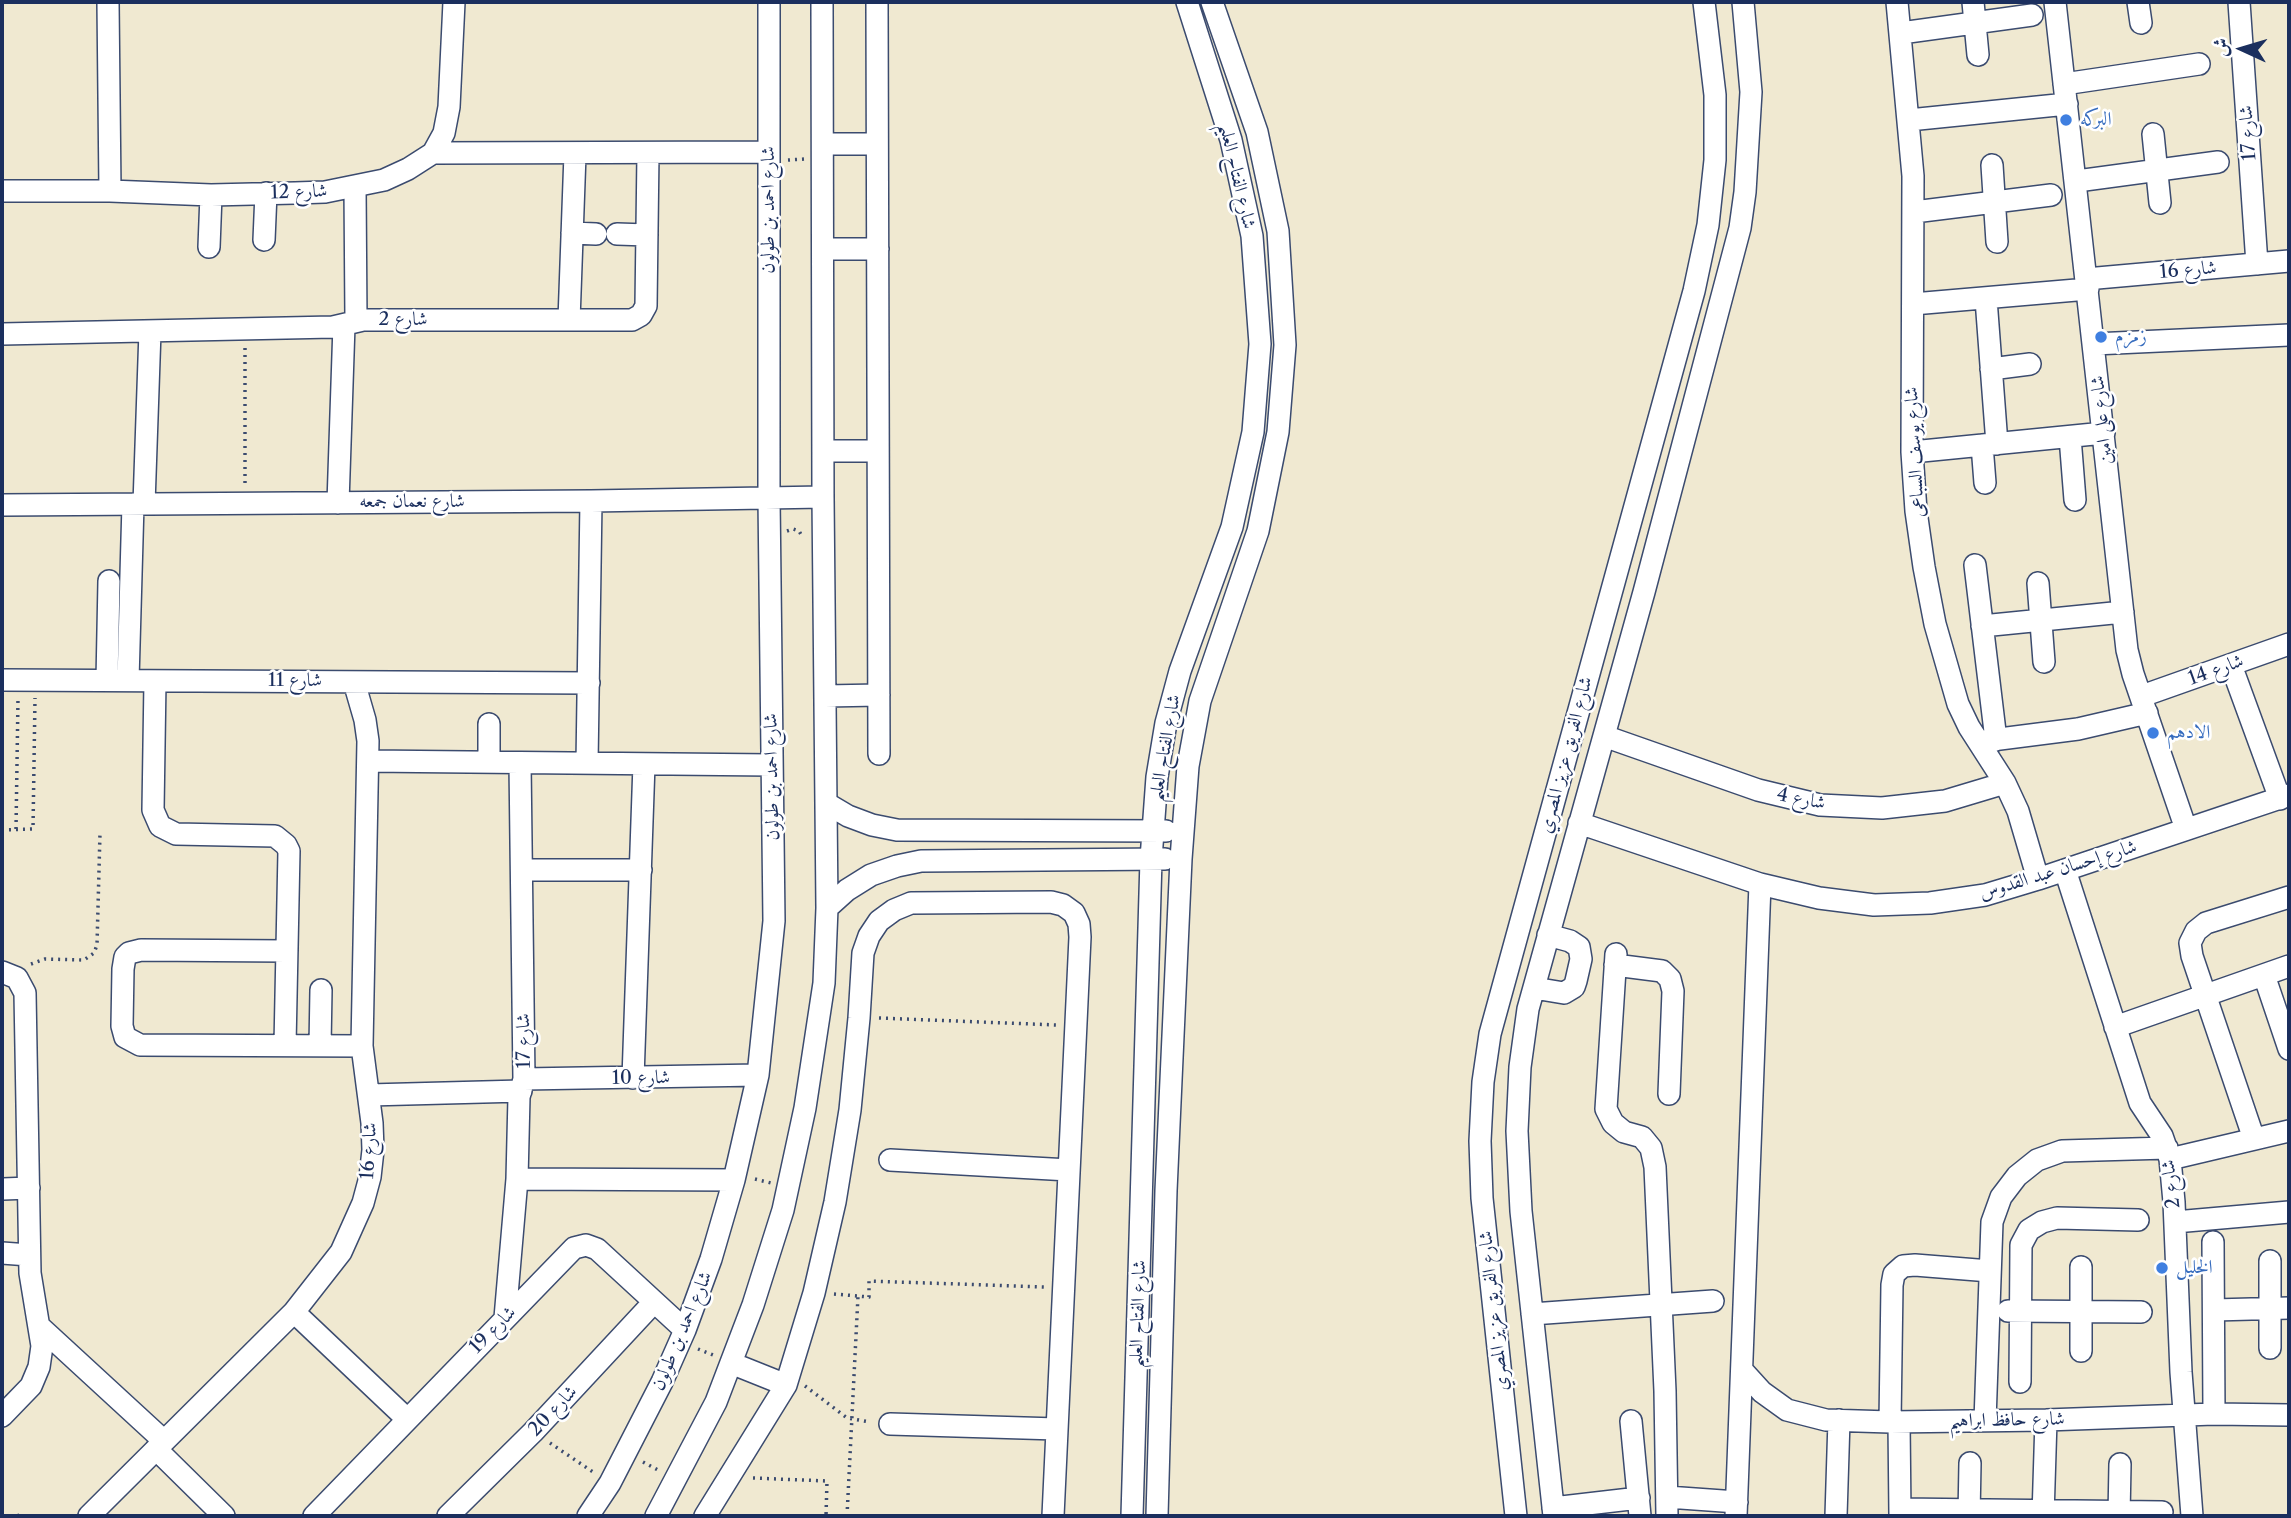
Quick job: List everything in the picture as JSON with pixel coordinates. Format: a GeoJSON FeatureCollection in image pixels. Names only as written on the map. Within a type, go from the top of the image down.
{"type":"FeatureCollection","features":[{"type":"Feature","properties":{"kind":"street"},"geometry":{"type":"LineString","coordinates":[[108,2],[110,191]]}},
{"type":"Feature","properties":{"kind":"street"},"geometry":{"type":"LineString","coordinates":[[454,2],[449,107],[444,132],[433,153],[769,156]]}},
{"type":"Feature","properties":{"kind":"street","name":"شارع احمد بن طولون"},"geometry":{"type":"LineString","coordinates":[[588,1516],[610,1483],[682,1336],[711,1259],[735,1177],[758,1075],[774,921],[769,498],[769,2]]}},
{"type":"Feature","properties":{"kind":"street"},"geometry":{"type":"LineString","coordinates":[[656,1516],[677,1481],[716,1402],[754,1305],[783,1210],[806,1108],[824,983],[827,908],[822,497],[822,2]]}},
{"type":"Feature","properties":{"kind":"street"},"geometry":{"type":"LineString","coordinates":[[877,2],[879,754]]}},
{"type":"Feature","properties":{"kind":"street","name":"شارع الفتاح العليم"},"geometry":{"type":"LineString","coordinates":[[1132,1516],[1151,859],[1157,777],[1166,723],[1180,671],[1232,527],[1252,432],[1260,344],[1252,236],[1231,140],[1187,2]]}},
{"type":"Feature","properties":{"kind":"street","name":"شارع الفتاح العليم"},"geometry":{"type":"LineString","coordinates":[[1157,1516],[1166,1205],[1182,831],[1188,766],[1200,701],[1258,531],[1278,432],[1285,345],[1278,231],[1257,132],[1212,2]]}},
{"type":"Feature","properties":{"kind":"street","name":"شارع الفريق عزيز المصري"},"geometry":{"type":"LineString","coordinates":[[1517,1516],[1482,1198],[1480,1141],[1483,1082],[1493,1023],[1694,291],[1708,225],[1715,160],[1715,95],[1704,2]]}},
{"type":"Feature","properties":{"kind":"street","name":"شارع الفريق عزيز المصري"},"geometry":{"type":"LineString","coordinates":[[1554,1512],[1521,1211],[1517,1132],[1520,1067],[1528,1009],[1741,228],[1751,92],[1743,2]]}},
{"type":"Feature","properties":{"kind":"street","name":"شارع يوسف السباعى"},"geometry":{"type":"LineString","coordinates":[[1897,2],[1909,120],[1914,212],[1912,452],[1919,534],[1935,624],[1958,704],[1969,727],[1988,741],[2018,811],[2038,879]]}},
{"type":"Feature","properties":{"kind":"street","name":"شارع على امين"},"geometry":{"type":"LineString","coordinates":[[2055,2],[2127,650],[2186,829]]}},
{"type":"Feature","properties":{"kind":"street"},"geometry":{"type":"LineString","coordinates":[[2138,2],[2141,23]]}},
{"type":"Feature","properties":{"kind":"street","name":"شارع 17"},"geometry":{"type":"LineString","coordinates":[[2239,2],[2257,264]]}},
{"type":"Feature","properties":{"kind":"street"},"geometry":{"type":"LineString","coordinates":[[1901,33],[1974,12],[2032,15]]}},
{"type":"Feature","properties":{"kind":"street"},"geometry":{"type":"LineString","coordinates":[[1974,12],[1978,55]]}},
{"type":"Feature","properties":{"kind":"street"},"geometry":{"type":"LineString","coordinates":[[1909,120],[2066,94],[2199,64]]}},
{"type":"Feature","properties":{"kind":"street"},"geometry":{"type":"LineString","coordinates":[[2153,134],[2160,203]]}},
{"type":"Feature","properties":{"kind":"street"},"geometry":{"type":"LineString","coordinates":[[823,151],[877,144]]}},
{"type":"Feature","properties":{"kind":"street","name":"شارع 12"},"geometry":{"type":"LineString","coordinates":[[2,191],[211,195],[325,192],[384,180],[433,153]]}},
{"type":"Feature","properties":{"kind":"street","name":"شارع 2"},"geometry":{"type":"LineString","coordinates":[[2,334],[245,329],[350,323],[632,320],[641,315],[646,306],[648,153]]}},
{"type":"Feature","properties":{"kind":"street"},"geometry":{"type":"LineString","coordinates":[[569,320],[575,154]]}},
{"type":"Feature","properties":{"kind":"street"},"geometry":{"type":"LineString","coordinates":[[2077,181],[2218,162]]}},
{"type":"Feature","properties":{"kind":"street"},"geometry":{"type":"LineString","coordinates":[[1992,165],[1997,242]]}},
{"type":"Feature","properties":{"kind":"street"},"geometry":{"type":"LineString","coordinates":[[338,503],[350,323],[355,187]]}},
{"type":"Feature","properties":{"kind":"street"},"geometry":{"type":"LineString","coordinates":[[264,240],[266,193]]}},
{"type":"Feature","properties":{"kind":"street"},"geometry":{"type":"LineString","coordinates":[[209,247],[211,195]]}},
{"type":"Feature","properties":{"kind":"street"},"geometry":{"type":"LineString","coordinates":[[1914,212],[2051,195]]}},
{"type":"Feature","properties":{"kind":"street"},"geometry":{"type":"LineString","coordinates":[[572,233],[647,235]]}},
{"type":"Feature","properties":{"kind":"street"},"geometry":{"type":"LineString","coordinates":[[824,249],[878,249]]}},
{"type":"Feature","properties":{"kind":"street","name":"شارع 16"},"geometry":{"type":"LineString","coordinates":[[1913,304],[1986,299],[2087,284],[2289,261]]}},
{"type":"Feature","properties":{"kind":"street"},"geometry":{"type":"LineString","coordinates":[[1985,483],[1990,444],[1991,369],[1986,299]]}},
{"type":"Feature","properties":{"kind":"street"},"geometry":{"type":"LineString","coordinates":[[128,680],[150,331]]}},
{"type":"Feature","properties":{"kind":"street"},"geometry":{"type":"LineString","coordinates":[[2094,344],[2289,335]]}},
{"type":"Feature","properties":{"kind":"street"},"geometry":{"type":"LineString","coordinates":[[1260,344],[1285,345]]}},
{"type":"Feature","properties":{"kind":"street"},"geometry":{"type":"LineString","coordinates":[[1991,369],[2030,364]]}},
{"type":"Feature","properties":{"kind":"street"},"geometry":{"type":"LineString","coordinates":[[1912,452],[2104,433]]}},
{"type":"Feature","properties":{"kind":"street"},"geometry":{"type":"LineString","coordinates":[[2070,437],[2075,499]]}},
{"type":"Feature","properties":{"kind":"street"},"geometry":{"type":"LineString","coordinates":[[823,451],[878,451]]}},
{"type":"Feature","properties":{"kind":"street"},"geometry":{"type":"LineString","coordinates":[[1648,456],[1662,464],[1679,463]]}},
{"type":"Feature","properties":{"kind":"street","name":"شارع نعمان جمعه"},"geometry":{"type":"LineString","coordinates":[[2,505],[822,497]]}},
{"type":"Feature","properties":{"kind":"street"},"geometry":{"type":"LineString","coordinates":[[587,763],[591,501]]}},
{"type":"Feature","properties":{"kind":"street"},"geometry":{"type":"LineString","coordinates":[[1633,513],[1649,512],[1663,520]]}},
{"type":"Feature","properties":{"kind":"street"},"geometry":{"type":"LineString","coordinates":[[1975,565],[1982,626],[1988,741]]}},
{"type":"Feature","properties":{"kind":"street"},"geometry":{"type":"LineString","coordinates":[[107,680],[109,581]]}},
{"type":"Feature","properties":{"kind":"street"},"geometry":{"type":"LineString","coordinates":[[2038,583],[2044,662]]}},
{"type":"Feature","properties":{"kind":"street"},"geometry":{"type":"LineString","coordinates":[[1982,626],[2123,611]]}},
{"type":"Feature","properties":{"kind":"street","name":"شارع 14"},"geometry":{"type":"LineString","coordinates":[[1988,741],[2078,729],[2145,705],[2231,665],[2289,644]]}},
{"type":"Feature","properties":{"kind":"street"},"geometry":{"type":"LineString","coordinates":[[2231,665],[2284,797]]}},
{"type":"Feature","properties":{"kind":"street","name":"شارع 11"},"geometry":{"type":"LineString","coordinates":[[19,680],[589,683]]}},
{"type":"Feature","properties":{"kind":"street"},"geometry":{"type":"LineString","coordinates":[[155,681],[155,819],[167,831],[176,834],[268,835],[281,840],[289,851],[285,1045]]}},
{"type":"Feature","properties":{"kind":"street","name":"شارع 16"},"geometry":{"type":"LineString","coordinates":[[89,1516],[294,1312],[341,1252],[363,1203],[373,1150],[362,1046],[368,761],[365,720],[354,682]]}},
{"type":"Feature","properties":{"kind":"street"},"geometry":{"type":"LineString","coordinates":[[825,695],[879,695]]}},
{"type":"Feature","properties":{"kind":"street"},"geometry":{"type":"LineString","coordinates":[[489,724],[489,762]]}},
{"type":"Feature","properties":{"kind":"street","name":"شارع 4"},"geometry":{"type":"LineString","coordinates":[[1604,736],[1758,790],[1820,805],[1882,808],[1920,804],[1945,801],[2005,783]]}},
{"type":"Feature","properties":{"kind":"street"},"geometry":{"type":"LineString","coordinates":[[368,761],[772,765]]}},
{"type":"Feature","properties":{"kind":"street","name":"شارع 17"},"geometry":{"type":"LineString","coordinates":[[505,1318],[517,1179],[519,1102],[523,1085],[520,763]]}},
{"type":"Feature","properties":{"kind":"street"},"geometry":{"type":"LineString","coordinates":[[633,1078],[644,764]]}},
{"type":"Feature","properties":{"kind":"street","name":"شارع إحسان عبد القدوس"},"geometry":{"type":"LineString","coordinates":[[1579,823],[1760,884],[1819,898],[1874,905],[1930,903],[1985,895],[2284,797]]}},
{"type":"Feature","properties":{"kind":"street"},"geometry":{"type":"LineString","coordinates":[[826,803],[848,816],[897,830],[1182,831]]}},
{"type":"Feature","properties":{"kind":"street"},"geometry":{"type":"LineString","coordinates":[[897,830],[891,847],[897,866]]}},
{"type":"Feature","properties":{"kind":"street"},"geometry":{"type":"LineString","coordinates":[[1075,831],[1090,847],[1087,859]]}},
{"type":"Feature","properties":{"kind":"street"},"geometry":{"type":"LineString","coordinates":[[827,908],[871,875],[921,861],[1181,859]]}},
{"type":"Feature","properties":{"kind":"street"},"geometry":{"type":"LineString","coordinates":[[522,870],[641,870]]}},
{"type":"Feature","properties":{"kind":"street","name":"شارع 2"},"geometry":{"type":"LineString","coordinates":[[2065,870],[2140,1103],[2162,1136],[2168,1154],[2175,1222],[2184,1415],[2192,1516]]}},
{"type":"Feature","properties":{"kind":"street"},"geometry":{"type":"LineString","coordinates":[[1669,1094],[1673,991],[1670,979],[1662,971],[1615,959],[1606,1109],[1613,1124],[1624,1132],[1642,1138],[1651,1148],[1655,1167],[1667,1507],[1737,1509],[1760,884]]}},
{"type":"Feature","properties":{"kind":"street"},"geometry":{"type":"LineString","coordinates":[[2254,1139],[2205,996],[2190,943],[2196,931],[2206,923],[2289,897]]}},
{"type":"Feature","properties":{"kind":"street"},"geometry":{"type":"LineString","coordinates":[[705,1516],[788,1379],[814,1293],[835,1202],[848,1124],[863,953],[874,928],[894,910],[911,903],[1051,902],[1063,905],[1073,913],[1079,924],[1053,1516]]}},
{"type":"Feature","properties":{"kind":"street"},"geometry":{"type":"LineString","coordinates":[[1534,988],[1564,993],[1574,987],[1576,981],[1581,959],[1579,947],[1570,941],[1548,935]]}},
{"type":"Feature","properties":{"kind":"street"},"geometry":{"type":"LineString","coordinates":[[287,951],[135,950],[125,957],[122,969],[122,1026],[125,1037],[134,1044],[362,1046]]}},
{"type":"Feature","properties":{"kind":"street"},"geometry":{"type":"LineString","coordinates":[[2115,1027],[2289,966]]}},
{"type":"Feature","properties":{"kind":"street"},"geometry":{"type":"LineString","coordinates":[[2,1416],[31,1386],[39,1367],[42,1346],[32,1291],[29,1255],[25,993],[9,975]]}},
{"type":"Feature","properties":{"kind":"street"},"geometry":{"type":"LineString","coordinates":[[2264,975],[2289,1047]]}},
{"type":"Feature","properties":{"kind":"street"},"geometry":{"type":"LineString","coordinates":[[320,1046],[321,990]]}},
{"type":"Feature","properties":{"kind":"street","name":"شارع 10"},"geometry":{"type":"LineString","coordinates":[[369,1095],[633,1078],[758,1075]]}},
{"type":"Feature","properties":{"kind":"street"},"geometry":{"type":"LineString","coordinates":[[1985,1420],[1992,1222],[2001,1198],[2017,1176],[2037,1160],[2062,1151],[2168,1154],[2289,1131]]}},
{"type":"Feature","properties":{"kind":"street"},"geometry":{"type":"LineString","coordinates":[[890,1160],[1069,1170]]}},
{"type":"Feature","properties":{"kind":"street"},"geometry":{"type":"LineString","coordinates":[[517,1179],[735,1177]]}},
{"type":"Feature","properties":{"kind":"street"},"geometry":{"type":"LineString","coordinates":[[3,1189],[29,1188]]}},
{"type":"Feature","properties":{"kind":"street"},"geometry":{"type":"LineString","coordinates":[[2175,1222],[2289,1212]]}},
{"type":"Feature","properties":{"kind":"street"},"geometry":{"type":"LineString","coordinates":[[2020,1382],[2021,1245],[2029,1230],[2042,1222],[2057,1218],[2138,1220]]}},
{"type":"Feature","properties":{"kind":"street"},"geometry":{"type":"LineString","coordinates":[[2213,1242],[2214,1414]]}},
{"type":"Feature","properties":{"kind":"street","name":"شارع 19"},"geometry":{"type":"LineString","coordinates":[[314,1516],[570,1251],[580,1246],[597,1249],[654,1302],[682,1336]]}},
{"type":"Feature","properties":{"kind":"street"},"geometry":{"type":"LineString","coordinates":[[2,1254],[29,1255]]}},
{"type":"Feature","properties":{"kind":"street"},"geometry":{"type":"LineString","coordinates":[[2270,1261],[2280,1309],[2270,1348]]}},
{"type":"Feature","properties":{"kind":"street"},"geometry":{"type":"LineString","coordinates":[[1990,1271],[1915,1265],[1903,1266],[1894,1273],[1894,1422],[1900,1513],[2162,1512]]}},
{"type":"Feature","properties":{"kind":"street"},"geometry":{"type":"LineString","coordinates":[[2081,1267],[2081,1351]]}},
{"type":"Feature","properties":{"kind":"street"},"geometry":{"type":"LineString","coordinates":[[1532,1314],[1713,1301]]}},
{"type":"Feature","properties":{"kind":"street","name":"شارع 20"},"geometry":{"type":"LineString","coordinates":[[447,1516],[533,1432],[654,1302]]}},
{"type":"Feature","properties":{"kind":"street"},"geometry":{"type":"LineString","coordinates":[[2214,1310],[2280,1309]]}},
{"type":"Feature","properties":{"kind":"street"},"geometry":{"type":"LineString","coordinates":[[1989,1311],[2141,1312]]}},
{"type":"Feature","properties":{"kind":"street"},"geometry":{"type":"LineString","coordinates":[[294,1312],[407,1419]]}},
{"type":"Feature","properties":{"kind":"street"},"geometry":{"type":"LineString","coordinates":[[39,1326],[160,1445],[224,1516]]}},
{"type":"Feature","properties":{"kind":"street"},"geometry":{"type":"LineString","coordinates":[[732,1363],[788,1379]]}},
{"type":"Feature","properties":{"kind":"street","name":"شارع حافظ ابراهيم"},"geometry":{"type":"LineString","coordinates":[[1742,1370],[1762,1392],[1787,1409],[1826,1420],[1894,1422],[2214,1414],[2289,1415]]}},
{"type":"Feature","properties":{"kind":"street"},"geometry":{"type":"LineString","coordinates":[[1836,1516],[1839,1420]]}},
{"type":"Feature","properties":{"kind":"street"},"geometry":{"type":"LineString","coordinates":[[2043,1513],[2046,1420]]}},
{"type":"Feature","properties":{"kind":"street"},"geometry":{"type":"LineString","coordinates":[[1554,1512],[1639,1507],[1631,1421]]}},
{"type":"Feature","properties":{"kind":"street"},"geometry":{"type":"LineString","coordinates":[[890,1424],[1057,1429]]}},
{"type":"Feature","properties":{"kind":"street"},"geometry":{"type":"LineString","coordinates":[[1969,1513],[1970,1463]]}},
{"type":"Feature","properties":{"kind":"street"},"geometry":{"type":"LineString","coordinates":[[2119,1514],[2120,1464]]}},
{"type":"Feature","properties":{"kind":"path"},"geometry":{"type":"LineString","coordinates":[[769,156],[823,151]]}},
{"type":"Feature","properties":{"kind":"path"},"geometry":{"type":"LineString","coordinates":[[245,329],[245,503]]}},
{"type":"Feature","properties":{"kind":"path"},"geometry":{"type":"LineString","coordinates":[[16,829],[19,680]]}},
{"type":"Feature","properties":{"kind":"path"},"geometry":{"type":"LineString","coordinates":[[2,830],[33,830],[19,680]]}},
{"type":"Feature","properties":{"kind":"path"},"geometry":{"type":"LineString","coordinates":[[9,975],[45,959],[84,960],[94,953],[97,945],[100,833]]}},
{"type":"Feature","properties":{"kind":"path"},"geometry":{"type":"LineString","coordinates":[[859,1018],[1076,1025]]}},
{"type":"Feature","properties":{"kind":"path"},"geometry":{"type":"LineString","coordinates":[[735,1177],[788,1187]]}},
{"type":"Feature","properties":{"kind":"path"},"geometry":{"type":"LineString","coordinates":[[814,1293],[869,1297],[869,1280],[1064,1288]]}},
{"type":"Feature","properties":{"kind":"path"},"geometry":{"type":"LineString","coordinates":[[847,1516],[858,1296]]}},
{"type":"Feature","properties":{"kind":"path"},"geometry":{"type":"LineString","coordinates":[[682,1336],[732,1363]]}},
{"type":"Feature","properties":{"kind":"path"},"geometry":{"type":"LineString","coordinates":[[788,1379],[852,1420],[890,1424]]}},
{"type":"Feature","properties":{"kind":"path"},"geometry":{"type":"LineString","coordinates":[[533,1432],[610,1483]]}},
{"type":"Feature","properties":{"kind":"path"},"geometry":{"type":"LineString","coordinates":[[626,1452],[677,1481]]}},
{"type":"Feature","properties":{"kind":"path"},"geometry":{"type":"LineString","coordinates":[[730,1477],[827,1481],[826,1516]]}},
{"type":"Feature","properties":{"kind":"place","name":"البركه"},"geometry":{"type":"Point","coordinates":[2066,120]}},
{"type":"Feature","properties":{"kind":"place","name":"زمزم"},"geometry":{"type":"Point","coordinates":[2101,337]}},
{"type":"Feature","properties":{"kind":"place","name":"الادهم"},"geometry":{"type":"Point","coordinates":[2153,733]}},
{"type":"Feature","properties":{"kind":"place","name":"الخليل"},"geometry":{"type":"Point","coordinates":[2162,1268]}}]}
